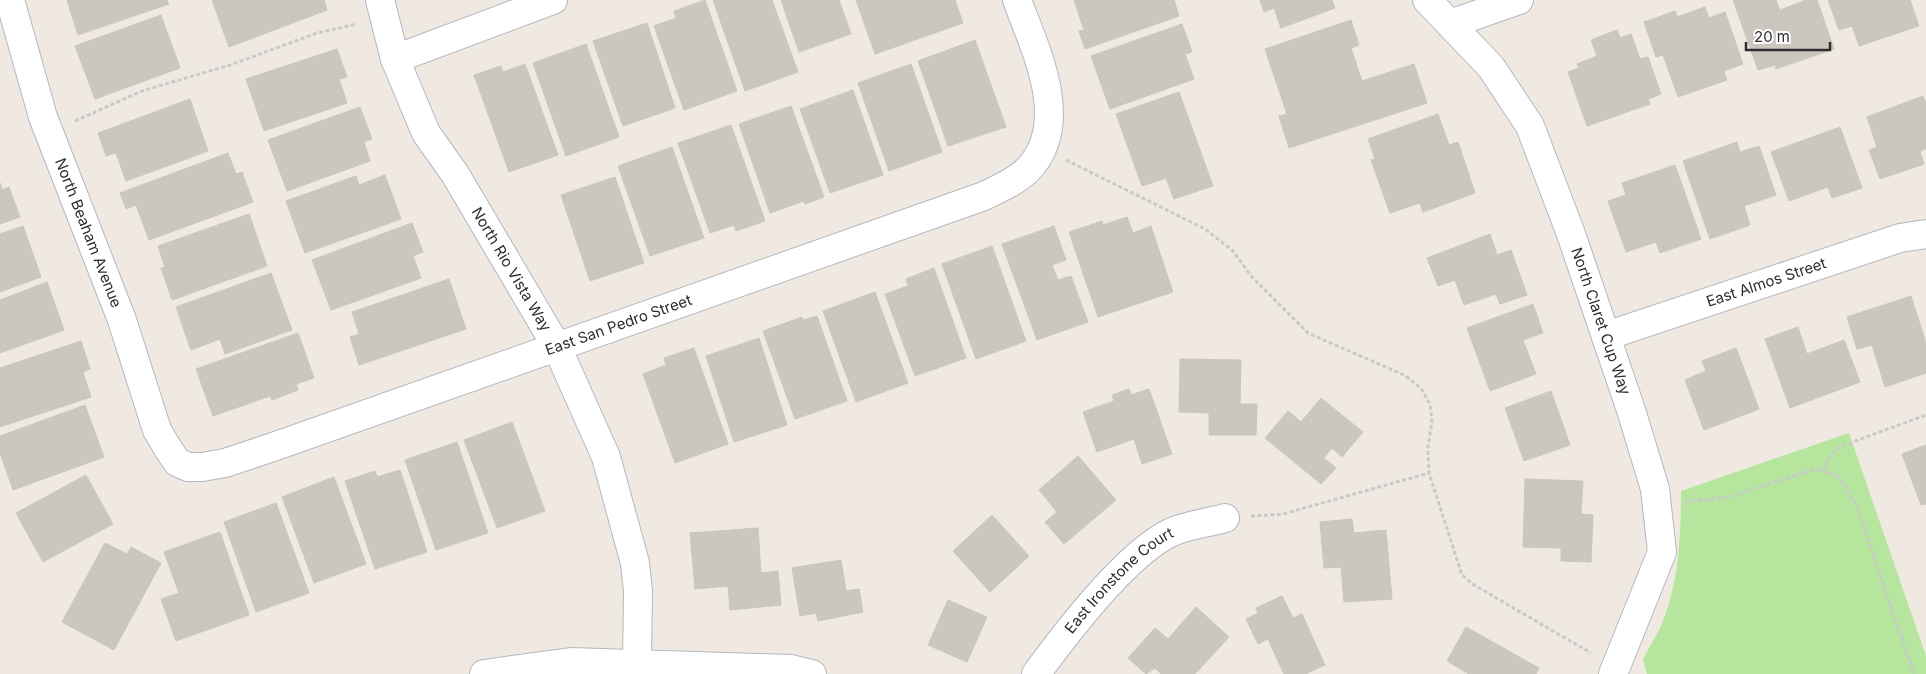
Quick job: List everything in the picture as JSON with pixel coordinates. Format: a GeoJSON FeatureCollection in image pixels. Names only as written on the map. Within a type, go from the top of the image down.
{"type":"FeatureCollection","features":[{"type":"Feature","properties":{"kind":"street","name":"North Beaham Avenue"},"geometry":{"type":"LineString","coordinates":[[10,0],[51,135],[122,320],[157,430],[177,462]]}},
{"type":"Feature","properties":{"kind":"street"},"geometry":{"type":"LineString","coordinates":[[395,59],[553,0]]}},
{"type":"Feature","properties":{"kind":"street"},"geometry":{"type":"LineString","coordinates":[[1017,0],[1036,52],[1047,91],[1049,122],[1044,148]]}},
{"type":"Feature","properties":{"kind":"street","name":"North Claret Cup Way"},"geometry":{"type":"LineString","coordinates":[[1427,0],[1491,67],[1530,126],[1571,234],[1631,410],[1655,489],[1662,552],[1614,670]]}},
{"type":"Feature","properties":{"kind":"street"},"geometry":{"type":"LineString","coordinates":[[1450,24],[1519,0]]}},
{"type":"Feature","properties":{"kind":"street","name":"North Rio Vista Way"},"geometry":{"type":"LineString","coordinates":[[382,9],[395,59],[426,133],[455,174],[557,347],[606,458],[635,563],[638,592],[636,664]]}},
{"type":"Feature","properties":{"kind":"street","name":"East San Pedro Street"},"geometry":{"type":"LineString","coordinates":[[177,462],[188,467],[195,467],[225,462],[984,196],[1018,178],[1031,166],[1044,148]]}},
{"type":"Feature","properties":{"kind":"street","name":"East Almos Street"},"geometry":{"type":"LineString","coordinates":[[1606,336],[1900,238],[1926,234]]}},
{"type":"Feature","properties":{"kind":"street","name":"East Ironstone Court"},"geometry":{"type":"LineString","coordinates":[[1036,674],[1067,631],[1134,559],[1170,533],[1225,518]]}},
{"type":"Feature","properties":{"kind":"street"},"geometry":{"type":"LineString","coordinates":[[484,674],[571,662],[790,669],[812,674]]}},
{"type":"Feature","properties":{"kind":"path"},"geometry":{"type":"LineString","coordinates":[[51,135],[105,107],[142,91],[257,56],[382,9]]}},
{"type":"Feature","properties":{"kind":"path"},"geometry":{"type":"LineString","coordinates":[[1044,148],[1205,229],[1232,250],[1252,277],[1308,333],[1404,375],[1421,388],[1430,404],[1431,413],[1429,473],[1462,575],[1474,585],[1614,670]]}},
{"type":"Feature","properties":{"kind":"path"},"geometry":{"type":"LineString","coordinates":[[1823,471],[1831,455],[1839,447],[1926,415]]}},
{"type":"Feature","properties":{"kind":"path"},"geometry":{"type":"LineString","coordinates":[[1657,503],[1699,502],[1729,497],[1815,469],[1831,473],[1841,480],[1858,509],[1914,674]]}},
{"type":"Feature","properties":{"kind":"path"},"geometry":{"type":"LineString","coordinates":[[1225,518],[1283,514],[1429,473]]}},
{"type":"Feature","properties":{"kind":"green space"},"geometry":{"type":"Polygon","coordinates":[[[1849,433],[1926,656],[1926,674],[1647,674],[1643,659],[1663,621],[1676,574],[1680,540],[1681,491],[1849,433]]]}},
{"type":"Feature","properties":{"kind":"building"},"geometry":{"type":"Polygon","coordinates":[[[67,0],[167,0],[169,4],[78,35],[67,0]]]}},
{"type":"Feature","properties":{"kind":"building"},"geometry":{"type":"Polygon","coordinates":[[[212,0],[324,0],[327,10],[229,47],[212,0]]]}},
{"type":"Feature","properties":{"kind":"building"},"geometry":{"type":"Polygon","coordinates":[[[705,0],[737,91],[684,110],[654,26],[676,18],[674,11],[705,0]]]}},
{"type":"Feature","properties":{"kind":"building"},"geometry":{"type":"Polygon","coordinates":[[[713,0],[772,0],[798,72],[745,91],[713,0]]]}},
{"type":"Feature","properties":{"kind":"building"},"geometry":{"type":"Polygon","coordinates":[[[781,0],[839,0],[851,34],[799,52],[781,0]]]}},
{"type":"Feature","properties":{"kind":"building"},"geometry":{"type":"Polygon","coordinates":[[[856,0],[955,0],[963,23],[875,54],[856,0]]]}},
{"type":"Feature","properties":{"kind":"building"},"geometry":{"type":"Polygon","coordinates":[[[1074,0],[1174,0],[1179,16],[1085,49],[1079,31],[1084,30],[1074,0]]]}},
{"type":"Feature","properties":{"kind":"building"},"geometry":{"type":"Polygon","coordinates":[[[1260,0],[1332,0],[1335,8],[1281,28],[1274,8],[1264,12],[1260,0]]]}},
{"type":"Feature","properties":{"kind":"building"},"geometry":{"type":"Polygon","coordinates":[[[1733,0],[1776,0],[1780,10],[1806,0],[1817,0],[1834,49],[1776,69],[1775,65],[1758,70],[1733,0]]]}},
{"type":"Feature","properties":{"kind":"building"},"geometry":{"type":"Polygon","coordinates":[[[1828,0],[1910,0],[1919,26],[1859,46],[1852,26],[1839,30],[1828,0]]]}},
{"type":"Feature","properties":{"kind":"building"},"geometry":{"type":"Polygon","coordinates":[[[1705,7],[1709,18],[1725,12],[1743,64],[1724,71],[1727,80],[1678,97],[1663,55],[1656,57],[1644,22],[1675,11],[1677,17],[1705,7]]]}},
{"type":"Feature","properties":{"kind":"building"},"geometry":{"type":"Polygon","coordinates":[[[161,15],[180,68],[95,99],[75,46],[161,15]]]}},
{"type":"Feature","properties":{"kind":"building"},"geometry":{"type":"Polygon","coordinates":[[[1351,20],[1359,45],[1351,48],[1362,81],[1414,64],[1427,103],[1289,148],[1279,116],[1287,114],[1265,49],[1351,20]]]}},
{"type":"Feature","properties":{"kind":"building"},"geometry":{"type":"Polygon","coordinates":[[[647,23],[675,108],[623,126],[593,41],[647,23]]]}},
{"type":"Feature","properties":{"kind":"building"},"geometry":{"type":"Polygon","coordinates":[[[1182,24],[1192,52],[1185,54],[1194,79],[1110,109],[1091,56],[1182,24]]]}},
{"type":"Feature","properties":{"kind":"building"},"geometry":{"type":"Polygon","coordinates":[[[1617,30],[1620,38],[1631,34],[1640,59],[1648,57],[1661,94],[1648,99],[1650,104],[1587,126],[1568,72],[1579,68],[1577,64],[1597,56],[1591,40],[1617,30]]]}},
{"type":"Feature","properties":{"kind":"building"},"geometry":{"type":"Polygon","coordinates":[[[975,40],[1006,127],[948,146],[918,61],[975,40]]]}},
{"type":"Feature","properties":{"kind":"building"},"geometry":{"type":"Polygon","coordinates":[[[586,44],[619,137],[566,156],[533,63],[586,44]]]}},
{"type":"Feature","properties":{"kind":"building"},"geometry":{"type":"Polygon","coordinates":[[[337,49],[347,77],[339,79],[347,103],[264,131],[246,79],[337,49]]]}},
{"type":"Feature","properties":{"kind":"building"},"geometry":{"type":"Polygon","coordinates":[[[525,64],[558,155],[509,172],[474,75],[501,66],[503,72],[525,64]]]}},
{"type":"Feature","properties":{"kind":"building"},"geometry":{"type":"Polygon","coordinates":[[[911,64],[942,152],[889,171],[858,83],[911,64]]]}},
{"type":"Feature","properties":{"kind":"building"},"geometry":{"type":"Polygon","coordinates":[[[853,90],[883,175],[830,193],[800,109],[853,90]]]}},
{"type":"Feature","properties":{"kind":"building"},"geometry":{"type":"Polygon","coordinates":[[[1179,92],[1213,186],[1174,199],[1166,178],[1142,186],[1116,114],[1179,92]]]}},
{"type":"Feature","properties":{"kind":"building"},"geometry":{"type":"Polygon","coordinates":[[[1923,96],[1926,103],[1926,149],[1920,151],[1924,164],[1880,179],[1869,150],[1877,147],[1867,117],[1923,96]]]}},
{"type":"Feature","properties":{"kind":"building"},"geometry":{"type":"Polygon","coordinates":[[[190,99],[208,151],[126,181],[116,153],[106,156],[98,133],[190,99]]]}},
{"type":"Feature","properties":{"kind":"building"},"geometry":{"type":"Polygon","coordinates":[[[791,106],[824,197],[805,204],[804,201],[770,213],[739,124],[791,106]]]}},
{"type":"Feature","properties":{"kind":"building"},"geometry":{"type":"Polygon","coordinates":[[[360,107],[372,139],[364,142],[370,161],[287,191],[268,140],[360,107]]]}},
{"type":"Feature","properties":{"kind":"building"},"geometry":{"type":"Polygon","coordinates":[[[1438,114],[1449,145],[1458,142],[1475,193],[1423,212],[1420,203],[1390,213],[1371,160],[1375,159],[1368,139],[1438,114]]]}},
{"type":"Feature","properties":{"kind":"building"},"geometry":{"type":"Polygon","coordinates":[[[731,125],[765,221],[736,231],[734,225],[710,233],[678,143],[731,125]]]}},
{"type":"Feature","properties":{"kind":"building"},"geometry":{"type":"Polygon","coordinates":[[[1840,127],[1862,188],[1832,198],[1828,187],[1789,201],[1771,152],[1840,127]]]}},
{"type":"Feature","properties":{"kind":"building"},"geometry":{"type":"Polygon","coordinates":[[[1737,142],[1740,152],[1759,146],[1776,195],[1744,206],[1750,225],[1710,239],[1683,161],[1737,142]]]}},
{"type":"Feature","properties":{"kind":"building"},"geometry":{"type":"Polygon","coordinates":[[[672,147],[704,238],[650,256],[618,166],[672,147]]]}},
{"type":"Feature","properties":{"kind":"building"},"geometry":{"type":"Polygon","coordinates":[[[228,153],[236,174],[242,172],[253,202],[149,240],[136,205],[126,209],[120,193],[228,153]]]}},
{"type":"Feature","properties":{"kind":"building"},"geometry":{"type":"Polygon","coordinates":[[[1675,165],[1701,239],[1660,253],[1656,242],[1626,252],[1608,201],[1626,195],[1622,183],[1675,165]]]}},
{"type":"Feature","properties":{"kind":"building"},"geometry":{"type":"Polygon","coordinates":[[[385,175],[401,219],[305,253],[286,201],[356,176],[359,185],[385,175]]]}},
{"type":"Feature","properties":{"kind":"building"},"geometry":{"type":"Polygon","coordinates":[[[615,177],[644,263],[590,281],[561,195],[615,177]]]}},
{"type":"Feature","properties":{"kind":"building"},"geometry":{"type":"Polygon","coordinates":[[[0,183],[2,190],[9,187],[20,217],[0,224],[0,183]]]}},
{"type":"Feature","properties":{"kind":"building"},"geometry":{"type":"Polygon","coordinates":[[[249,214],[267,266],[172,300],[161,268],[165,267],[158,246],[249,214]]]}},
{"type":"Feature","properties":{"kind":"building"},"geometry":{"type":"Polygon","coordinates":[[[1127,217],[1133,233],[1151,226],[1173,292],[1098,317],[1069,232],[1102,221],[1103,225],[1127,217]]]}},
{"type":"Feature","properties":{"kind":"building"},"geometry":{"type":"Polygon","coordinates":[[[412,223],[423,252],[413,256],[421,278],[331,310],[312,260],[412,223]]]}},
{"type":"Feature","properties":{"kind":"building"},"geometry":{"type":"Polygon","coordinates":[[[23,226],[41,277],[0,292],[0,234],[23,226]]]}},
{"type":"Feature","properties":{"kind":"building"},"geometry":{"type":"Polygon","coordinates":[[[1054,226],[1066,260],[1052,265],[1058,280],[1071,276],[1088,322],[1037,340],[1002,244],[1054,226]]]}},
{"type":"Feature","properties":{"kind":"building"},"geometry":{"type":"Polygon","coordinates":[[[1490,234],[1497,255],[1511,250],[1527,295],[1500,304],[1496,294],[1464,305],[1455,280],[1438,286],[1427,258],[1490,234]]]}},
{"type":"Feature","properties":{"kind":"building"},"geometry":{"type":"Polygon","coordinates":[[[992,246],[1026,341],[976,359],[942,264],[992,246]]]}},
{"type":"Feature","properties":{"kind":"building"},"geometry":{"type":"Polygon","coordinates":[[[934,268],[966,358],[915,376],[885,294],[908,286],[906,279],[934,268]]]}},
{"type":"Feature","properties":{"kind":"building"},"geometry":{"type":"Polygon","coordinates":[[[271,273],[292,330],[225,354],[220,339],[191,350],[176,307],[271,273]]]}},
{"type":"Feature","properties":{"kind":"building"},"geometry":{"type":"Polygon","coordinates":[[[449,279],[466,329],[359,365],[350,337],[359,334],[352,312],[449,279]]]}},
{"type":"Feature","properties":{"kind":"building"},"geometry":{"type":"Polygon","coordinates":[[[47,282],[64,330],[0,353],[0,300],[47,282]]]}},
{"type":"Feature","properties":{"kind":"building"},"geometry":{"type":"Polygon","coordinates":[[[875,292],[908,383],[856,402],[823,311],[875,292]]]}},
{"type":"Feature","properties":{"kind":"building"},"geometry":{"type":"Polygon","coordinates":[[[1911,296],[1926,343],[1926,373],[1885,387],[1872,345],[1857,349],[1847,317],[1911,296]]]}},
{"type":"Feature","properties":{"kind":"building"},"geometry":{"type":"Polygon","coordinates":[[[1533,304],[1543,333],[1523,340],[1536,374],[1490,391],[1467,328],[1533,304]]]}},
{"type":"Feature","properties":{"kind":"building"},"geometry":{"type":"Polygon","coordinates":[[[817,316],[847,401],[795,419],[763,331],[802,317],[803,320],[817,316]]]}},
{"type":"Feature","properties":{"kind":"building"},"geometry":{"type":"Polygon","coordinates":[[[1798,327],[1807,354],[1844,340],[1860,382],[1790,408],[1765,339],[1798,327]]]}},
{"type":"Feature","properties":{"kind":"building"},"geometry":{"type":"Polygon","coordinates":[[[298,333],[314,378],[296,384],[298,390],[272,400],[270,396],[213,416],[196,369],[298,333]]]}},
{"type":"Feature","properties":{"kind":"building"},"geometry":{"type":"Polygon","coordinates":[[[759,338],[787,425],[734,442],[706,356],[759,338]]]}},
{"type":"Feature","properties":{"kind":"building"},"geometry":{"type":"Polygon","coordinates":[[[81,341],[90,369],[83,372],[91,397],[0,427],[0,368],[81,341]]]}},
{"type":"Feature","properties":{"kind":"building"},"geometry":{"type":"Polygon","coordinates":[[[694,348],[728,444],[675,463],[643,374],[666,365],[664,358],[694,348]]]}},
{"type":"Feature","properties":{"kind":"building"},"geometry":{"type":"Polygon","coordinates":[[[1736,348],[1759,409],[1704,430],[1685,380],[1706,371],[1702,361],[1736,348]]]}},
{"type":"Feature","properties":{"kind":"building"},"geometry":{"type":"Polygon","coordinates":[[[1180,359],[1241,360],[1240,404],[1257,404],[1256,435],[1209,435],[1209,413],[1179,412],[1180,359]]]}},
{"type":"Feature","properties":{"kind":"building"},"geometry":{"type":"Polygon","coordinates":[[[1129,389],[1131,395],[1149,389],[1172,454],[1142,464],[1134,439],[1097,452],[1083,412],[1114,401],[1112,395],[1129,389]]]}},
{"type":"Feature","properties":{"kind":"building"},"geometry":{"type":"Polygon","coordinates":[[[1551,391],[1570,445],[1524,461],[1505,408],[1551,391]]]}},
{"type":"Feature","properties":{"kind":"building"},"geometry":{"type":"Polygon","coordinates":[[[1321,398],[1363,432],[1342,457],[1332,448],[1324,458],[1336,468],[1321,484],[1265,438],[1288,411],[1301,422],[1321,398]]]}},
{"type":"Feature","properties":{"kind":"building"},"geometry":{"type":"Polygon","coordinates":[[[85,405],[104,457],[13,490],[0,453],[0,436],[85,405]]]}},
{"type":"Feature","properties":{"kind":"building"},"geometry":{"type":"Polygon","coordinates":[[[512,422],[545,511],[497,528],[464,440],[512,422]]]}},
{"type":"Feature","properties":{"kind":"building"},"geometry":{"type":"Polygon","coordinates":[[[457,442],[488,533],[436,550],[405,460],[457,442]]]}},
{"type":"Feature","properties":{"kind":"building"},"geometry":{"type":"Polygon","coordinates":[[[1926,445],[1926,504],[1921,505],[1902,454],[1926,445]]]}},
{"type":"Feature","properties":{"kind":"building"},"geometry":{"type":"Polygon","coordinates":[[[1078,456],[1116,500],[1064,544],[1045,522],[1057,512],[1039,490],[1078,456]]]}},
{"type":"Feature","properties":{"kind":"building"},"geometry":{"type":"Polygon","coordinates":[[[400,470],[427,552],[375,569],[345,481],[375,471],[377,477],[400,470]]]}},
{"type":"Feature","properties":{"kind":"building"},"geometry":{"type":"Polygon","coordinates":[[[86,475],[113,524],[43,562],[16,513],[86,475]]]}},
{"type":"Feature","properties":{"kind":"building"},"geometry":{"type":"Polygon","coordinates":[[[334,477],[366,564],[314,583],[282,497],[334,477]]]}},
{"type":"Feature","properties":{"kind":"building"},"geometry":{"type":"Polygon","coordinates":[[[1525,479],[1583,481],[1581,514],[1593,515],[1591,562],[1561,561],[1561,548],[1523,547],[1525,479]]]}},
{"type":"Feature","properties":{"kind":"building"},"geometry":{"type":"Polygon","coordinates":[[[276,503],[309,593],[256,612],[224,522],[276,503]]]}},
{"type":"Feature","properties":{"kind":"building"},"geometry":{"type":"Polygon","coordinates":[[[992,515],[1029,556],[990,592],[953,551],[992,515]]]}},
{"type":"Feature","properties":{"kind":"building"},"geometry":{"type":"Polygon","coordinates":[[[1352,519],[1354,533],[1386,530],[1392,599],[1344,602],[1341,567],[1324,568],[1320,522],[1352,519]]]}},
{"type":"Feature","properties":{"kind":"building"},"geometry":{"type":"Polygon","coordinates":[[[758,528],[761,573],[778,571],[781,605],[730,610],[728,586],[695,589],[690,533],[758,528]]]}},
{"type":"Feature","properties":{"kind":"building"},"geometry":{"type":"Polygon","coordinates":[[[220,532],[249,615],[176,641],[161,599],[179,593],[164,552],[220,532]]]}},
{"type":"Feature","properties":{"kind":"building"},"geometry":{"type":"Polygon","coordinates":[[[105,543],[127,554],[131,547],[161,563],[114,650],[62,622],[105,543]]]}},
{"type":"Feature","properties":{"kind":"building"},"geometry":{"type":"Polygon","coordinates":[[[841,560],[846,591],[859,589],[863,612],[818,621],[816,613],[800,616],[792,568],[841,560]]]}},
{"type":"Feature","properties":{"kind":"building"},"geometry":{"type":"Polygon","coordinates":[[[1282,596],[1293,618],[1302,614],[1325,665],[1305,674],[1284,674],[1268,639],[1258,644],[1246,619],[1258,613],[1256,608],[1282,596]]]}},
{"type":"Feature","properties":{"kind":"building"},"geometry":{"type":"Polygon","coordinates":[[[948,600],[987,617],[967,662],[928,645],[948,600]]]}},
{"type":"Feature","properties":{"kind":"building"},"geometry":{"type":"Polygon","coordinates":[[[1196,607],[1229,637],[1195,674],[1161,674],[1155,668],[1146,674],[1128,658],[1155,628],[1168,639],[1196,607]]]}},
{"type":"Feature","properties":{"kind":"building"},"geometry":{"type":"Polygon","coordinates":[[[1466,627],[1539,668],[1536,674],[1469,674],[1447,661],[1466,627]]]}}]}
